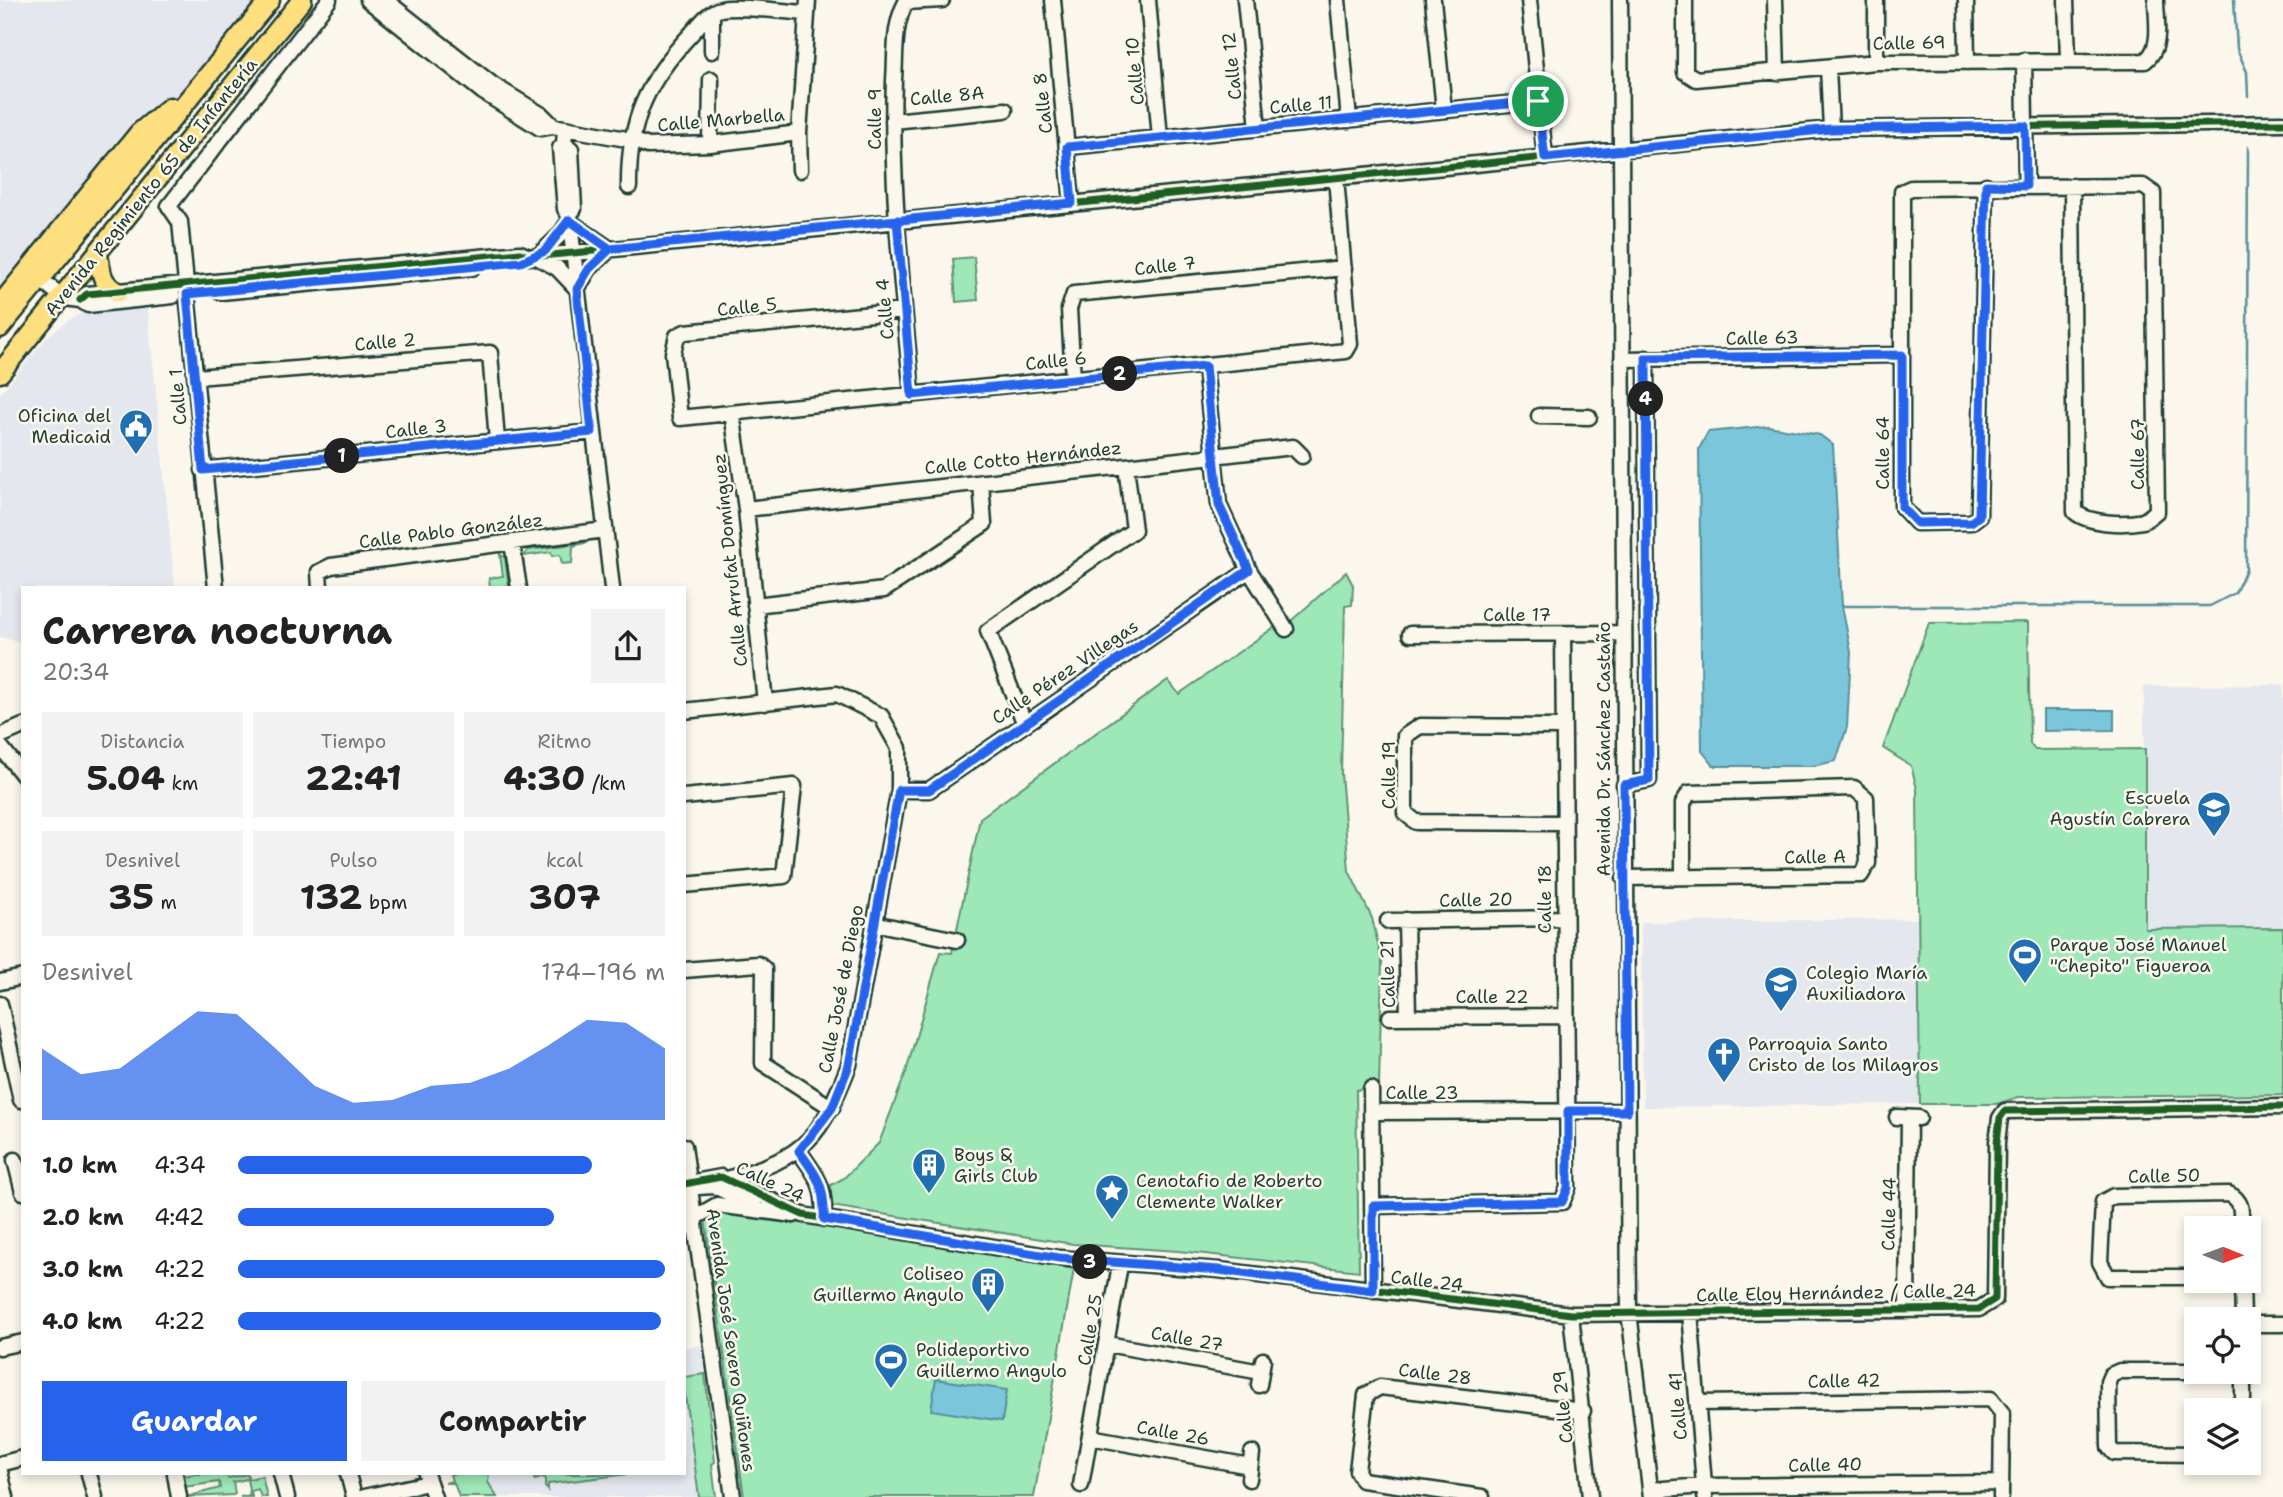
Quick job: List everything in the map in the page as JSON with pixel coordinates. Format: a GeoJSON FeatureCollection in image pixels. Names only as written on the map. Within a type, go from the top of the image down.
{"type":"FeatureCollection","features":[{"type":"Feature","properties":{"kind":"main road","name":"Avenida Regimiento 65 de Infantería"},"geometry":{"type":"LineString","coordinates":[[0,328],[34,274],[139,133],[198,85],[270,0]]}},
{"type":"Feature","properties":{"kind":"main road","name":"Avenida Regimiento 65 de Infantería"},"geometry":{"type":"LineString","coordinates":[[0,373],[72,299],[98,254],[302,0]]}},
{"type":"Feature","properties":{"kind":"main road"},"geometry":{"type":"LineString","coordinates":[[98,254],[102,278],[107,287],[118,292]]}},
{"type":"Feature","properties":{"kind":"main road"},"geometry":{"type":"LineString","coordinates":[[0,305],[34,274]]}},
{"type":"Feature","properties":{"kind":"street","name":"Calle 1"},"geometry":{"type":"LineString","coordinates":[[216,586],[180,222],[169,206],[330,0]]}},
{"type":"Feature","properties":{"kind":"street"},"geometry":{"type":"LineString","coordinates":[[72,299],[118,292],[187,290],[432,272],[521,262],[533,257],[561,234],[574,209],[568,194],[571,149],[564,144],[559,127],[472,76],[388,7],[368,0]]}},
{"type":"Feature","properties":{"kind":"street","name":"Calle 9"},"geometry":{"type":"LineString","coordinates":[[897,220],[893,121],[897,19],[906,2],[942,0]]}},
{"type":"Feature","properties":{"kind":"street","name":"Calle 8"},"geometry":{"type":"LineString","coordinates":[[1052,0],[1072,203]]}},
{"type":"Feature","properties":{"kind":"street","name":"Calle 10"},"geometry":{"type":"LineString","coordinates":[[1148,0],[1160,138]]}},
{"type":"Feature","properties":{"kind":"street","name":"Calle 12"},"geometry":{"type":"LineString","coordinates":[[1245,0],[1258,128]]}},
{"type":"Feature","properties":{"kind":"street"},"geometry":{"type":"LineString","coordinates":[[1338,0],[1349,120]]}},
{"type":"Feature","properties":{"kind":"street"},"geometry":{"type":"LineString","coordinates":[[1433,0],[1444,110]]}},
{"type":"Feature","properties":{"kind":"street"},"geometry":{"type":"LineString","coordinates":[[1529,0],[1545,158]]}},
{"type":"Feature","properties":{"kind":"street","name":"Avenida Dr. Sánchez Castaño"},"geometry":{"type":"LineString","coordinates":[[1620,0],[1629,1312],[1651,1493]]}},
{"type":"Feature","properties":{"kind":"street","name":"Calle 69"},"geometry":{"type":"LineString","coordinates":[[1685,0],[1685,72],[1696,79],[1876,62],[2068,59],[2145,61],[2154,55],[2157,46],[2156,0]]}},
{"type":"Feature","properties":{"kind":"street"},"geometry":{"type":"LineString","coordinates":[[1775,0],[1777,73]]}},
{"type":"Feature","properties":{"kind":"street"},"geometry":{"type":"LineString","coordinates":[[1876,0],[1876,62]]}},
{"type":"Feature","properties":{"kind":"street"},"geometry":{"type":"LineString","coordinates":[[1966,0],[1967,62]]}},
{"type":"Feature","properties":{"kind":"street"},"geometry":{"type":"LineString","coordinates":[[2067,0],[2068,59]]}},
{"type":"Feature","properties":{"kind":"street"},"geometry":{"type":"LineString","coordinates":[[629,187],[637,113],[652,82],[684,41],[712,13],[721,9],[807,6],[799,133],[800,170]]}},
{"type":"Feature","properties":{"kind":"street"},"geometry":{"type":"LineString","coordinates":[[712,13],[712,51]]}},
{"type":"Feature","properties":{"kind":"street"},"geometry":{"type":"LineString","coordinates":[[2024,60],[2026,186]]}},
{"type":"Feature","properties":{"kind":"street"},"geometry":{"type":"LineString","coordinates":[[1828,68],[1831,129]]}},
{"type":"Feature","properties":{"kind":"street"},"geometry":{"type":"LineString","coordinates":[[710,144],[711,79]]}},
{"type":"Feature","properties":{"kind":"street","name":"Calle 11"},"geometry":{"type":"LineString","coordinates":[[1067,147],[1538,101]]}},
{"type":"Feature","properties":{"kind":"street","name":"Calle 8A"},"geometry":{"type":"LineString","coordinates":[[893,121],[1005,110]]}},
{"type":"Feature","properties":{"kind":"street"},"geometry":{"type":"LineString","coordinates":[[533,257],[1831,129],[2283,123]]}},
{"type":"Feature","properties":{"kind":"street","name":"Calle Marbella"},"geometry":{"type":"LineString","coordinates":[[559,127],[632,140],[648,146],[710,144],[799,133]]}},
{"type":"Feature","properties":{"kind":"street","name":"Calle 6"},"geometry":{"type":"LineString","coordinates":[[680,418],[1346,351],[1350,344],[1336,178]]}},
{"type":"Feature","properties":{"kind":"street","name":"Calle 64"},"geometry":{"type":"LineString","coordinates":[[1986,185],[1979,516],[1971,522],[1917,523],[1902,507],[1902,192],[1911,188],[1986,185],[2072,186]]}},
{"type":"Feature","properties":{"kind":"street","name":"Calle 67"},"geometry":{"type":"LineString","coordinates":[[2072,186],[2143,186],[2153,193],[2157,511],[2144,520],[2097,521],[2083,519],[2075,512],[2072,186]]}},
{"type":"Feature","properties":{"kind":"street"},"geometry":{"type":"LineString","coordinates":[[569,218],[610,249]]}},
{"type":"Feature","properties":{"kind":"street"},"geometry":{"type":"LineString","coordinates":[[569,218],[612,586]]}},
{"type":"Feature","properties":{"kind":"street","name":"Calle 4"},"geometry":{"type":"LineString","coordinates":[[897,220],[912,395]]}},
{"type":"Feature","properties":{"kind":"street"},"geometry":{"type":"LineString","coordinates":[[577,289],[589,269],[610,249]]}},
{"type":"Feature","properties":{"kind":"street"},"geometry":{"type":"LineString","coordinates":[[533,257],[557,268],[577,289]]}},
{"type":"Feature","properties":{"kind":"street","name":"Calle 7"},"geometry":{"type":"LineString","coordinates":[[1073,379],[1069,309],[1074,294],[1344,268]]}},
{"type":"Feature","properties":{"kind":"street"},"geometry":{"type":"LineString","coordinates":[[34,274],[72,299],[88,305],[187,290]]}},
{"type":"Feature","properties":{"kind":"street","name":"Calle 5"},"geometry":{"type":"LineString","coordinates":[[680,418],[673,353],[677,336],[685,332],[904,311]]}},
{"type":"Feature","properties":{"kind":"street","name":"Calle 2"},"geometry":{"type":"LineString","coordinates":[[196,377],[490,353],[498,441]]}},
{"type":"Feature","properties":{"kind":"street","name":"Calle 63"},"geometry":{"type":"LineString","coordinates":[[1622,359],[1902,355]]}},
{"type":"Feature","properties":{"kind":"street"},"geometry":{"type":"LineString","coordinates":[[1624,785],[1649,780],[1646,358]]}},
{"type":"Feature","properties":{"kind":"street"},"geometry":{"type":"LineString","coordinates":[[1205,366],[1219,505],[1249,570],[1286,629]]}},
{"type":"Feature","properties":{"kind":"street","name":"Calle Arrufat Domínguez"},"geometry":{"type":"LineString","coordinates":[[732,413],[746,509],[765,703]]}},
{"type":"Feature","properties":{"kind":"street"},"geometry":{"type":"LineString","coordinates":[[1539,416],[1588,416]]}},
{"type":"Feature","properties":{"kind":"street","name":"Calle 3"},"geometry":{"type":"LineString","coordinates":[[203,470],[592,432]]}},
{"type":"Feature","properties":{"kind":"street","name":"Calle Cotto Hernández"},"geometry":{"type":"LineString","coordinates":[[746,509],[1293,447],[1302,456]]}},
{"type":"Feature","properties":{"kind":"street"},"geometry":{"type":"LineString","coordinates":[[1024,722],[988,631],[1134,530],[1126,466]]}},
{"type":"Feature","properties":{"kind":"street"},"geometry":{"type":"LineString","coordinates":[[755,605],[884,590],[984,524],[981,482]]}},
{"type":"Feature","properties":{"kind":"street","name":"Calle Pablo González"},"geometry":{"type":"LineString","coordinates":[[320,586],[319,572],[331,566],[605,530]]}},
{"type":"Feature","properties":{"kind":"street"},"geometry":{"type":"LineString","coordinates":[[512,543],[519,586]]}},
{"type":"Feature","properties":{"kind":"street","name":"Calle Pérez Villegas"},"geometry":{"type":"LineString","coordinates":[[899,790],[929,790],[1024,722],[1249,570]]}},
{"type":"Feature","properties":{"kind":"street","name":"Calle 17"},"geometry":{"type":"LineString","coordinates":[[1410,634],[1623,633]]}},
{"type":"Feature","properties":{"kind":"street","name":"Calle 18"},"geometry":{"type":"LineString","coordinates":[[1373,1206],[1562,1202],[1568,1188],[1564,1016],[1563,634]]}},
{"type":"Feature","properties":{"kind":"street","name":"Calle José de Diego"},"geometry":{"type":"LineString","coordinates":[[686,711],[837,694],[881,716],[899,748],[899,790],[849,1065],[832,1108],[799,1151],[766,1168],[730,1178]]}},
{"type":"Feature","properties":{"kind":"street","name":"Calle 19"},"geometry":{"type":"LineString","coordinates":[[1562,727],[1420,726],[1412,729],[1405,736],[1405,813],[1416,822],[1563,823]]}},
{"type":"Feature","properties":{"kind":"street"},"geometry":{"type":"LineString","coordinates":[[0,736],[21,727]]}},
{"type":"Feature","properties":{"kind":"street"},"geometry":{"type":"LineString","coordinates":[[0,746],[21,772]]}},
{"type":"Feature","properties":{"kind":"street"},"geometry":{"type":"LineString","coordinates":[[686,797],[794,786],[784,876],[686,885]]}},
{"type":"Feature","properties":{"kind":"street","name":"Calle A"},"geometry":{"type":"LineString","coordinates":[[1624,878],[1861,875],[1868,863],[1866,798],[1854,788],[1689,793],[1683,803],[1683,877]]}},
{"type":"Feature","properties":{"kind":"street","name":"Calle 20"},"geometry":{"type":"LineString","coordinates":[[1388,921],[1564,918]]}},
{"type":"Feature","properties":{"kind":"street","name":"Calle 21"},"geometry":{"type":"LineString","coordinates":[[1406,920],[1413,1016]]}},
{"type":"Feature","properties":{"kind":"street"},"geometry":{"type":"LineString","coordinates":[[873,923],[957,940]]}},
{"type":"Feature","properties":{"kind":"street"},"geometry":{"type":"LineString","coordinates":[[686,970],[758,964],[764,970],[763,1063],[832,1108]]}},
{"type":"Feature","properties":{"kind":"street"},"geometry":{"type":"LineString","coordinates":[[0,982],[21,977]]}},
{"type":"Feature","properties":{"kind":"street"},"geometry":{"type":"LineString","coordinates":[[0,1004],[20,1100]]}},
{"type":"Feature","properties":{"kind":"street","name":"Calle 22"},"geometry":{"type":"LineString","coordinates":[[1390,1017],[1564,1016]]}},
{"type":"Feature","properties":{"kind":"street"},"geometry":{"type":"LineString","coordinates":[[1371,1089],[1372,1112]]}},
{"type":"Feature","properties":{"kind":"street","name":"Calle Eloy Hernández / Calle 24"},"geometry":{"type":"LineString","coordinates":[[1629,1312],[1979,1309],[1995,1299],[1997,1142],[2000,1118],[2005,1111],[2283,1107]]}},
{"type":"Feature","properties":{"kind":"street","name":"Calle 23"},"geometry":{"type":"LineString","coordinates":[[1373,1290],[1372,1112],[1627,1111]]}},
{"type":"Feature","properties":{"kind":"street","name":"Calle 44"},"geometry":{"type":"LineString","coordinates":[[1907,1310],[1908,1118]]}},
{"type":"Feature","properties":{"kind":"street"},"geometry":{"type":"LineString","coordinates":[[799,1151],[821,1181],[825,1195],[824,1219]]}},
{"type":"Feature","properties":{"kind":"street"},"geometry":{"type":"LineString","coordinates":[[0,1165],[19,1158]]}},
{"type":"Feature","properties":{"kind":"street","name":"Avenida José Severo Quiñones"},"geometry":{"type":"LineString","coordinates":[[686,1165],[733,1497]]}},
{"type":"Feature","properties":{"kind":"street","name":"Calle 24"},"geometry":{"type":"LineString","coordinates":[[688,1184],[721,1177],[803,1215],[982,1246],[1120,1265],[1219,1270],[1572,1314],[1629,1312]]}},
{"type":"Feature","properties":{"kind":"street"},"geometry":{"type":"LineString","coordinates":[[688,1184],[714,1186],[766,1211]]}},
{"type":"Feature","properties":{"kind":"street","name":"Calle 50"},"geometry":{"type":"LineString","coordinates":[[2184,1276],[2108,1277],[2101,1262],[2103,1202],[2114,1196],[2229,1194],[2236,1197],[2241,1206],[2241,1216]]}},
{"type":"Feature","properties":{"kind":"street"},"geometry":{"type":"LineString","coordinates":[[694,1218],[717,1205],[803,1215]]}},
{"type":"Feature","properties":{"kind":"street","name":"Calle 25"},"geometry":{"type":"LineString","coordinates":[[1081,1485],[1120,1265]]}},
{"type":"Feature","properties":{"kind":"street","name":"Calle 41"},"geometry":{"type":"LineString","coordinates":[[1690,1312],[1705,1491]]}},
{"type":"Feature","properties":{"kind":"street","name":"Calle 29"},"geometry":{"type":"LineString","coordinates":[[1572,1314],[1590,1497]]}},
{"type":"Feature","properties":{"kind":"street"},"geometry":{"type":"LineString","coordinates":[[2261,1324],[2283,1324]]}},
{"type":"Feature","properties":{"kind":"street"},"geometry":{"type":"LineString","coordinates":[[0,1347],[21,1342]]}},
{"type":"Feature","properties":{"kind":"street","name":"Calle 27"},"geometry":{"type":"LineString","coordinates":[[1107,1344],[1261,1372]]}},
{"type":"Feature","properties":{"kind":"street"},"geometry":{"type":"LineString","coordinates":[[2184,1371],[2120,1371],[2111,1375],[2108,1381],[2109,1447],[2114,1453],[2184,1454]]}},
{"type":"Feature","properties":{"kind":"street","name":"Calle 28"},"geometry":{"type":"LineString","coordinates":[[1482,1497],[1362,1480],[1357,1471],[1366,1395],[1372,1389],[1380,1387],[1583,1411]]}},
{"type":"Feature","properties":{"kind":"street","name":"Calle 42"},"geometry":{"type":"LineString","coordinates":[[1697,1402],[1991,1399],[2001,1413],[2001,1490]]}},
{"type":"Feature","properties":{"kind":"street","name":"Calle 26"},"geometry":{"type":"LineString","coordinates":[[1090,1437],[1250,1466]]}},
{"type":"Feature","properties":{"kind":"street"},"geometry":{"type":"LineString","coordinates":[[0,1464],[21,1459]]}},
{"type":"Feature","properties":{"kind":"street"},"geometry":{"type":"LineString","coordinates":[[0,1472],[4,1496]]}},
{"type":"Feature","properties":{"kind":"street"},"geometry":{"type":"LineString","coordinates":[[89,1475],[95,1497]]}},
{"type":"Feature","properties":{"kind":"street"},"geometry":{"type":"LineString","coordinates":[[175,1475],[179,1497]]}},
{"type":"Feature","properties":{"kind":"street"},"geometry":{"type":"LineString","coordinates":[[281,1475],[287,1497]]}},
{"type":"Feature","properties":{"kind":"street"},"geometry":{"type":"LineString","coordinates":[[348,1475],[354,1497]]}},
{"type":"Feature","properties":{"kind":"street"},"geometry":{"type":"LineString","coordinates":[[364,1497],[429,1485]]}},
{"type":"Feature","properties":{"kind":"street","name":"Calle 40"},"geometry":{"type":"LineString","coordinates":[[1651,1493],[2001,1490]]}},
{"type":"Feature","properties":{"kind":"shaded area"},"geometry":{"type":"Polygon","coordinates":[[[0,0],[266,0],[0,333],[0,0]]]}},
{"type":"Feature","properties":{"kind":"shaded area"},"geometry":{"type":"Polygon","coordinates":[[[147,302],[175,586],[21,586],[21,642],[0,637],[0,394],[48,336],[69,320],[93,308],[147,302]]]}},
{"type":"Feature","properties":{"kind":"shaded area","name":"Escuela Agustín Cabrera"},"geometry":{"type":"Polygon","coordinates":[[[2283,685],[2283,928],[2145,929],[2144,686],[2283,685]]]}},
{"type":"Feature","properties":{"kind":"shaded area","name":"Colegio María Auxiliadora"},"geometry":{"type":"Polygon","coordinates":[[[1919,919],[1920,1104],[1643,1107],[1641,922],[1919,919]]]}},
{"type":"Feature","properties":{"kind":"shaded area"},"geometry":{"type":"Polygon","coordinates":[[[701,1345],[716,1497],[478,1497],[467,1475],[686,1475],[686,1348],[701,1345]]]}},
{"type":"Feature","properties":{"kind":"green space"},"geometry":{"type":"Polygon","coordinates":[[[974,257],[978,300],[956,302],[953,259],[974,257]]]}},
{"type":"Feature","properties":{"kind":"green space"},"geometry":{"type":"Polygon","coordinates":[[[588,542],[573,546],[572,563],[562,564],[560,555],[552,556],[551,552],[524,556],[528,550],[588,542]]]}},
{"type":"Feature","properties":{"kind":"green space"},"geometry":{"type":"Polygon","coordinates":[[[500,554],[505,558],[509,586],[490,586],[489,578],[503,576],[500,554]]]}},
{"type":"Feature","properties":{"kind":"green space"},"geometry":{"type":"Polygon","coordinates":[[[1346,572],[1353,585],[1352,605],[1345,606],[1341,773],[1349,871],[1372,918],[1382,962],[1379,1087],[1356,1090],[1359,1271],[1178,1251],[1073,1244],[831,1206],[831,1185],[844,1178],[879,1143],[906,1072],[940,952],[952,953],[980,818],[1168,680],[1179,694],[1289,617],[1291,621],[1346,572]]]}},
{"type":"Feature","properties":{"kind":"green space"},"geometry":{"type":"Polygon","coordinates":[[[2028,622],[2030,744],[2035,750],[2145,749],[2145,929],[2283,928],[2283,1095],[2018,1097],[1997,1104],[1920,1104],[1917,789],[1911,766],[1883,748],[1929,623],[2028,622]]]}},
{"type":"Feature","properties":{"kind":"green space","name":"Polideportivo Guillermo Angulo"},"geometry":{"type":"Polygon","coordinates":[[[744,1211],[1074,1269],[1034,1497],[744,1497],[705,1219],[710,1212],[744,1211]]]}},
{"type":"Feature","properties":{"kind":"green space"},"geometry":{"type":"Polygon","coordinates":[[[705,1374],[715,1462],[712,1464],[716,1497],[699,1497],[686,1403],[686,1377],[705,1374]]]}},
{"type":"Feature","properties":{"kind":"green space"},"geometry":{"type":"Polygon","coordinates":[[[226,1475],[228,1478],[247,1475],[249,1479],[262,1476],[267,1497],[261,1497],[258,1489],[251,1491],[252,1497],[240,1497],[250,1495],[247,1479],[233,1482],[233,1495],[186,1497],[220,1488],[219,1482],[184,1487],[181,1476],[226,1475]]]}},
{"type":"Feature","properties":{"kind":"green space"},"geometry":{"type":"Polygon","coordinates":[[[450,1475],[489,1475],[488,1482],[497,1497],[459,1497],[454,1483],[445,1483],[452,1481],[450,1475]]]}},
{"type":"Feature","properties":{"kind":"green space"},"geometry":{"type":"Polygon","coordinates":[[[532,1475],[620,1475],[548,1484],[548,1490],[545,1487],[545,1477],[535,1480],[532,1475]]]}},
{"type":"Feature","properties":{"kind":"water"},"geometry":{"type":"Polygon","coordinates":[[[1768,426],[1820,435],[1833,445],[1842,606],[1851,652],[1847,727],[1836,761],[1813,766],[1714,766],[1702,751],[1699,449],[1708,432],[1768,426]]]}},
{"type":"Feature","properties":{"kind":"water"},"geometry":{"type":"Polygon","coordinates":[[[2043,710],[2114,710],[2114,730],[2043,731],[2043,710]]]}},
{"type":"Feature","properties":{"kind":"water"},"geometry":{"type":"Polygon","coordinates":[[[936,1379],[1007,1390],[1002,1421],[931,1410],[936,1379]]]}},
{"type":"Feature","properties":{"kind":"waterway"},"geometry":{"type":"LineString","coordinates":[[2234,0],[2237,49],[2247,72],[2248,96]]}},
{"type":"Feature","properties":{"kind":"waterway"},"geometry":{"type":"LineString","coordinates":[[1842,606],[2210,606],[2235,593],[2246,570],[2248,147]]}},
{"type":"Feature","properties":{"kind":"cycle path"},"geometry":{"type":"LineString","coordinates":[[80,300],[87,294],[520,253],[529,257],[573,253],[1831,129],[2283,123]]}},
{"type":"Feature","properties":{"kind":"cycle path"},"geometry":{"type":"LineString","coordinates":[[686,1184],[721,1177],[803,1215],[1059,1258],[1219,1270],[1571,1314],[1979,1309],[1995,1299],[1997,1142],[2000,1118],[2005,1111],[2283,1107]]}},
{"type":"Feature","properties":{"kind":"place","name":"Oficina del Medicaid"},"geometry":{"type":"Point","coordinates":[136,456]}},
{"type":"Feature","properties":{"kind":"place","name":"Escuela Agustín Cabrera"},"geometry":{"type":"Point","coordinates":[2214,838]}},
{"type":"Feature","properties":{"kind":"place","name":"Parque José Manuel \"Chepito\" Figueroa"},"geometry":{"type":"Point","coordinates":[2025,985]}},
{"type":"Feature","properties":{"kind":"place","name":"Colegio María Auxiliadora"},"geometry":{"type":"Point","coordinates":[1781,1013]}},
{"type":"Feature","properties":{"kind":"place","name":"Parroquia Santo Cristo de los Milagros"},"geometry":{"type":"Point","coordinates":[1724,1084]}},
{"type":"Feature","properties":{"kind":"place","name":"Boys & Girls Club"},"geometry":{"type":"Point","coordinates":[929,1195]}},
{"type":"Feature","properties":{"kind":"place","name":"Cenotafio de Roberto Clemente Walker"},"geometry":{"type":"Point","coordinates":[1112,1221]}},
{"type":"Feature","properties":{"kind":"place","name":"Coliseo Guillermo Angulo"},"geometry":{"type":"Point","coordinates":[988,1314]}},
{"type":"Feature","properties":{"kind":"place","name":"Polideportivo Guillermo Angulo"},"geometry":{"type":"Point","coordinates":[891,1390]}},
{"type":"Feature","properties":{"kind":"route"},"geometry":{"type":"LineString","coordinates":[[1538,101],[1067,147],[1072,203],[897,220],[705,239],[610,249],[589,269],[577,289],[592,432],[203,470],[187,294],[251,290],[521,262],[529,257],[537,257],[545,251],[561,234],[569,220],[610,249],[897,220],[912,395],[1205,366],[1219,505],[1249,570],[1024,722],[929,790],[899,790],[849,1065],[832,1108],[799,1151],[821,1181],[825,1195],[824,1219],[1059,1258],[1120,1265],[1219,1270],[1373,1290],[1373,1206],[1562,1202],[1568,1188],[1568,1111],[1627,1111],[1624,785],[1649,780],[1646,358],[1902,355],[1902,507],[1917,523],[1971,522],[1979,516],[1986,185],[2026,186],[2025,126],[1831,129],[1545,158],[1538,101]]}}]}
